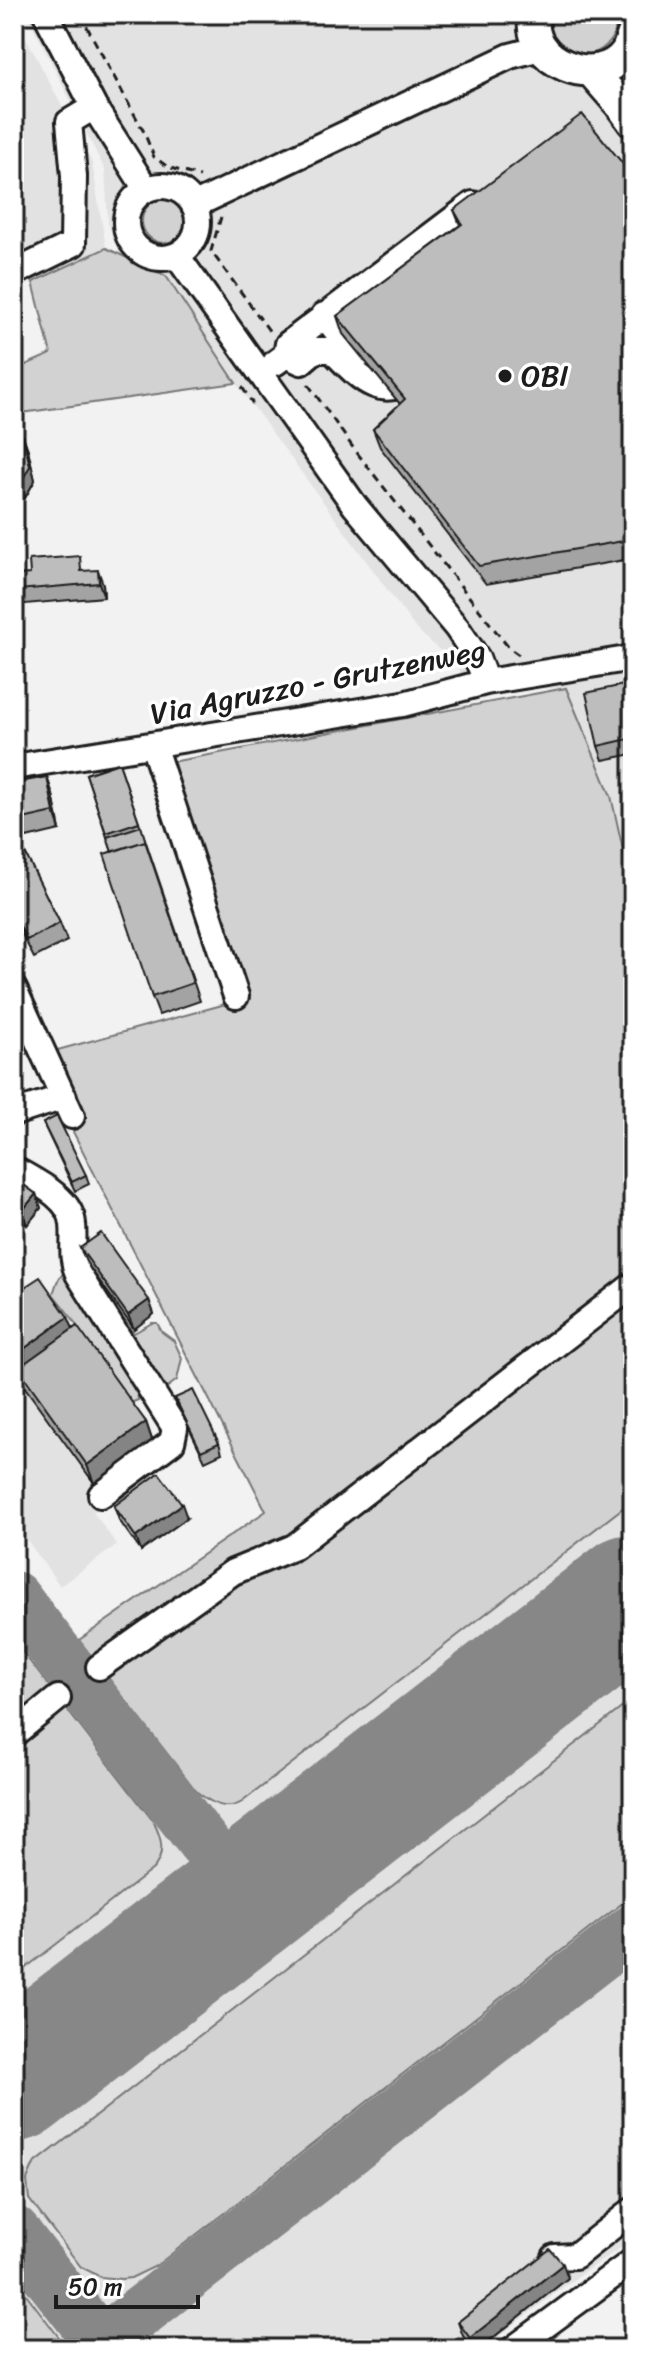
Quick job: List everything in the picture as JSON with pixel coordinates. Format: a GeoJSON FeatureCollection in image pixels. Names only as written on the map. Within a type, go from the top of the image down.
{"type":"FeatureCollection","features":[{"type":"Feature","properties":{"kind":"main road"},"geometry":{"type":"LineString","coordinates":[[535,14],[533,22],[541,48],[563,67],[592,72],[611,65],[631,51]]}},
{"type":"Feature","properties":{"kind":"main road"},"geometry":{"type":"LineString","coordinates":[[592,72],[620,104],[629,132]]}},
{"type":"Feature","properties":{"kind":"street"},"geometry":{"type":"LineString","coordinates":[[46,14],[94,107],[146,189]]}},
{"type":"Feature","properties":{"kind":"street"},"geometry":{"type":"LineString","coordinates":[[195,205],[510,56],[541,48]]}},
{"type":"Feature","properties":{"kind":"street"},"geometry":{"type":"LineString","coordinates":[[14,273],[73,244],[74,176],[69,122],[94,107]]}},
{"type":"Feature","properties":{"kind":"street"},"geometry":{"type":"LineString","coordinates":[[161,185],[181,190],[195,205],[199,223],[194,241],[177,256],[159,259],[142,253],[130,239],[125,223],[131,203],[146,189],[161,185]]}},
{"type":"Feature","properties":{"kind":"street"},"geometry":{"type":"LineString","coordinates":[[260,373],[286,355],[288,344],[324,315],[473,204],[480,213]]}},
{"type":"Feature","properties":{"kind":"street"},"geometry":{"type":"LineString","coordinates":[[177,256],[355,506],[457,628],[477,658],[486,682]]}},
{"type":"Feature","properties":{"kind":"street"},"geometry":{"type":"LineString","coordinates":[[324,315],[355,355],[374,352],[404,328]]}},
{"type":"Feature","properties":{"kind":"street"},"geometry":{"type":"LineString","coordinates":[[286,355],[301,362],[315,350],[332,350],[358,377],[380,388],[402,387],[432,364]]}},
{"type":"Feature","properties":{"kind":"street","name":"Via Agruzzo - Grutzenweg"},"geometry":{"type":"LineString","coordinates":[[14,767],[403,704],[486,682],[633,658]]}},
{"type":"Feature","properties":{"kind":"street"},"geometry":{"type":"LineString","coordinates":[[153,745],[236,996]]}},
{"type":"Feature","properties":{"kind":"street"},"geometry":{"type":"LineString","coordinates":[[14,989],[68,1107],[14,1113]]}},
{"type":"Feature","properties":{"kind":"street"},"geometry":{"type":"LineString","coordinates":[[14,1169],[54,1194],[71,1214],[73,1262],[78,1274],[175,1428],[172,1442],[101,1495]]}},
{"type":"Feature","properties":{"kind":"street"},"geometry":{"type":"LineString","coordinates":[[99,1667],[233,1572],[294,1547],[633,1285]]}},
{"type":"Feature","properties":{"kind":"street"},"geometry":{"type":"LineString","coordinates":[[14,1734],[58,1698]]}},
{"type":"Feature","properties":{"kind":"street"},"geometry":{"type":"LineString","coordinates":[[555,2257],[575,2256],[633,2210]]}},
{"type":"Feature","properties":{"kind":"street"},"geometry":{"type":"LineString","coordinates":[[513,2349],[633,2261]]}},
{"type":"Feature","properties":{"kind":"path"},"geometry":{"type":"LineString","coordinates":[[629,132],[633,154]]}},
{"type":"Feature","properties":{"kind":"shaded area"},"geometry":{"type":"Polygon","coordinates":[[[27,14],[633,14],[633,894],[611,796],[566,688],[472,687],[453,662],[416,629],[236,383],[166,276],[120,253],[108,223],[105,170],[27,14]]]}},
{"type":"Feature","properties":{"kind":"shaded area"},"geometry":{"type":"Polygon","coordinates":[[[550,14],[617,14],[615,32],[607,45],[596,52],[583,55],[570,52],[559,45],[552,32],[550,14]]]}},
{"type":"Feature","properties":{"kind":"shaded area"},"geometry":{"type":"Polygon","coordinates":[[[14,15],[92,163],[106,248],[14,291],[14,15]]]}},
{"type":"Feature","properties":{"kind":"shaded area"},"geometry":{"type":"Polygon","coordinates":[[[164,199],[179,206],[186,221],[179,236],[164,243],[149,236],[142,221],[149,206],[164,199]]]}},
{"type":"Feature","properties":{"kind":"shaded area"},"geometry":{"type":"Polygon","coordinates":[[[106,248],[166,276],[236,383],[14,414],[14,370],[51,354],[33,282],[106,248]]]}},
{"type":"Feature","properties":{"kind":"shaded area"},"geometry":{"type":"Polygon","coordinates":[[[566,688],[611,796],[633,894],[633,1500],[242,1802],[230,1806],[219,1805],[197,1792],[79,1640],[266,1511],[67,1120],[54,1051],[244,999],[166,763],[566,688]]]}},
{"type":"Feature","properties":{"kind":"shaded area"},"geometry":{"type":"Polygon","coordinates":[[[68,1266],[100,1286],[134,1333],[157,1323],[162,1332],[174,1341],[182,1358],[177,1380],[161,1392],[136,1380],[138,1400],[128,1404],[53,1294],[68,1266]]]}},
{"type":"Feature","properties":{"kind":"shaded area"},"geometry":{"type":"Polygon","coordinates":[[[633,1276],[633,2240],[581,2274],[482,2349],[14,2349],[14,1692],[79,1640],[267,1511],[633,1276]]]}},
{"type":"Feature","properties":{"kind":"shaded area"},"geometry":{"type":"Polygon","coordinates":[[[14,1374],[107,1504],[93,1512],[117,1545],[60,1586],[19,1529],[14,1532],[14,1374]]]}},
{"type":"Feature","properties":{"kind":"shaded area"},"geometry":{"type":"Polygon","coordinates":[[[14,1641],[153,1821],[161,1846],[160,1858],[153,1869],[14,1977],[14,1641]]]}},
{"type":"Feature","properties":{"kind":"shaded area"},"geometry":{"type":"Polygon","coordinates":[[[633,1699],[633,1895],[156,2266],[131,2278],[121,2279],[101,2277],[81,2267],[29,2199],[27,2180],[34,2164],[633,1699]]]}},
{"type":"Feature","properties":{"kind":"shaded area"},"geometry":{"type":"Polygon","coordinates":[[[14,2278],[61,2340],[68,2349],[14,2349],[14,2278]]]}},
{"type":"Feature","properties":{"kind":"building","name":"OBI"},"geometry":{"type":"Polygon","coordinates":[[[582,114],[633,176],[633,534],[623,541],[479,566],[373,429],[405,399],[337,316],[462,224],[454,210],[582,114]]]}},
{"type":"Feature","properties":{"kind":"building"},"geometry":{"type":"Polygon","coordinates":[[[23,436],[30,466],[20,484],[14,486],[14,438],[23,436]]]}},
{"type":"Feature","properties":{"kind":"building"},"geometry":{"type":"Polygon","coordinates":[[[80,556],[81,571],[98,570],[99,583],[18,590],[17,575],[30,574],[29,560],[80,556]]]}},
{"type":"Feature","properties":{"kind":"building"},"geometry":{"type":"Polygon","coordinates":[[[14,580],[17,580],[20,595],[14,595],[14,580]]]}},
{"type":"Feature","properties":{"kind":"building"},"geometry":{"type":"Polygon","coordinates":[[[633,683],[633,738],[598,746],[586,693],[633,683]]]}},
{"type":"Feature","properties":{"kind":"building"},"geometry":{"type":"Polygon","coordinates":[[[119,763],[139,822],[106,833],[86,774],[119,763]]]}},
{"type":"Feature","properties":{"kind":"building"},"geometry":{"type":"Polygon","coordinates":[[[47,777],[54,812],[14,821],[14,783],[47,777]]]}},
{"type":"Feature","properties":{"kind":"building"},"geometry":{"type":"Polygon","coordinates":[[[141,826],[148,849],[145,841],[112,852],[107,837],[141,826]]]}},
{"type":"Feature","properties":{"kind":"building"},"geometry":{"type":"Polygon","coordinates":[[[14,831],[60,923],[27,940],[14,914],[14,831]]]}},
{"type":"Feature","properties":{"kind":"building"},"geometry":{"type":"Polygon","coordinates":[[[145,841],[193,983],[152,997],[104,854],[145,841]]]}},
{"type":"Feature","properties":{"kind":"building"},"geometry":{"type":"Polygon","coordinates":[[[57,1116],[86,1175],[72,1182],[43,1123],[57,1116]]]}},
{"type":"Feature","properties":{"kind":"building"},"geometry":{"type":"Polygon","coordinates":[[[14,1178],[36,1194],[22,1211],[14,1205],[14,1178]]]}},
{"type":"Feature","properties":{"kind":"building"},"geometry":{"type":"Polygon","coordinates":[[[101,1233],[149,1300],[128,1315],[80,1248],[101,1233]]]}},
{"type":"Feature","properties":{"kind":"building"},"geometry":{"type":"Polygon","coordinates":[[[40,1277],[68,1317],[14,1356],[14,1294],[40,1277]]]}},
{"type":"Feature","properties":{"kind":"building"},"geometry":{"type":"Polygon","coordinates":[[[77,1326],[146,1422],[87,1465],[18,1368],[77,1326]]]}},
{"type":"Feature","properties":{"kind":"building"},"geometry":{"type":"Polygon","coordinates":[[[193,1390],[219,1443],[201,1451],[175,1398],[193,1390]]]}},
{"type":"Feature","properties":{"kind":"building"},"geometry":{"type":"Polygon","coordinates":[[[159,1473],[182,1504],[136,1537],[114,1506],[159,1473]]]}},
{"type":"Feature","properties":{"kind":"building"},"geometry":{"type":"Polygon","coordinates":[[[550,2249],[563,2264],[470,2338],[458,2322],[550,2249]]]}},
{"type":"Feature","properties":{"kind":"taxiway"},"geometry":{"type":"LineString","coordinates":[[14,1597],[246,1898]]}},
{"type":"Feature","properties":{"kind":"taxiway"},"geometry":{"type":"LineString","coordinates":[[93,2349],[633,1930]]}},
{"type":"Feature","properties":{"kind":"taxiway"},"geometry":{"type":"LineString","coordinates":[[14,2232],[86,2324],[92,2338],[89,2349]]}},
{"type":"Feature","properties":{"kind":"runway"},"geometry":{"type":"LineString","coordinates":[[14,2078],[633,1598]]}},
{"type":"Feature","properties":{"kind":"place","name":"OBI"},"geometry":{"type":"Point","coordinates":[505,376]}}]}
